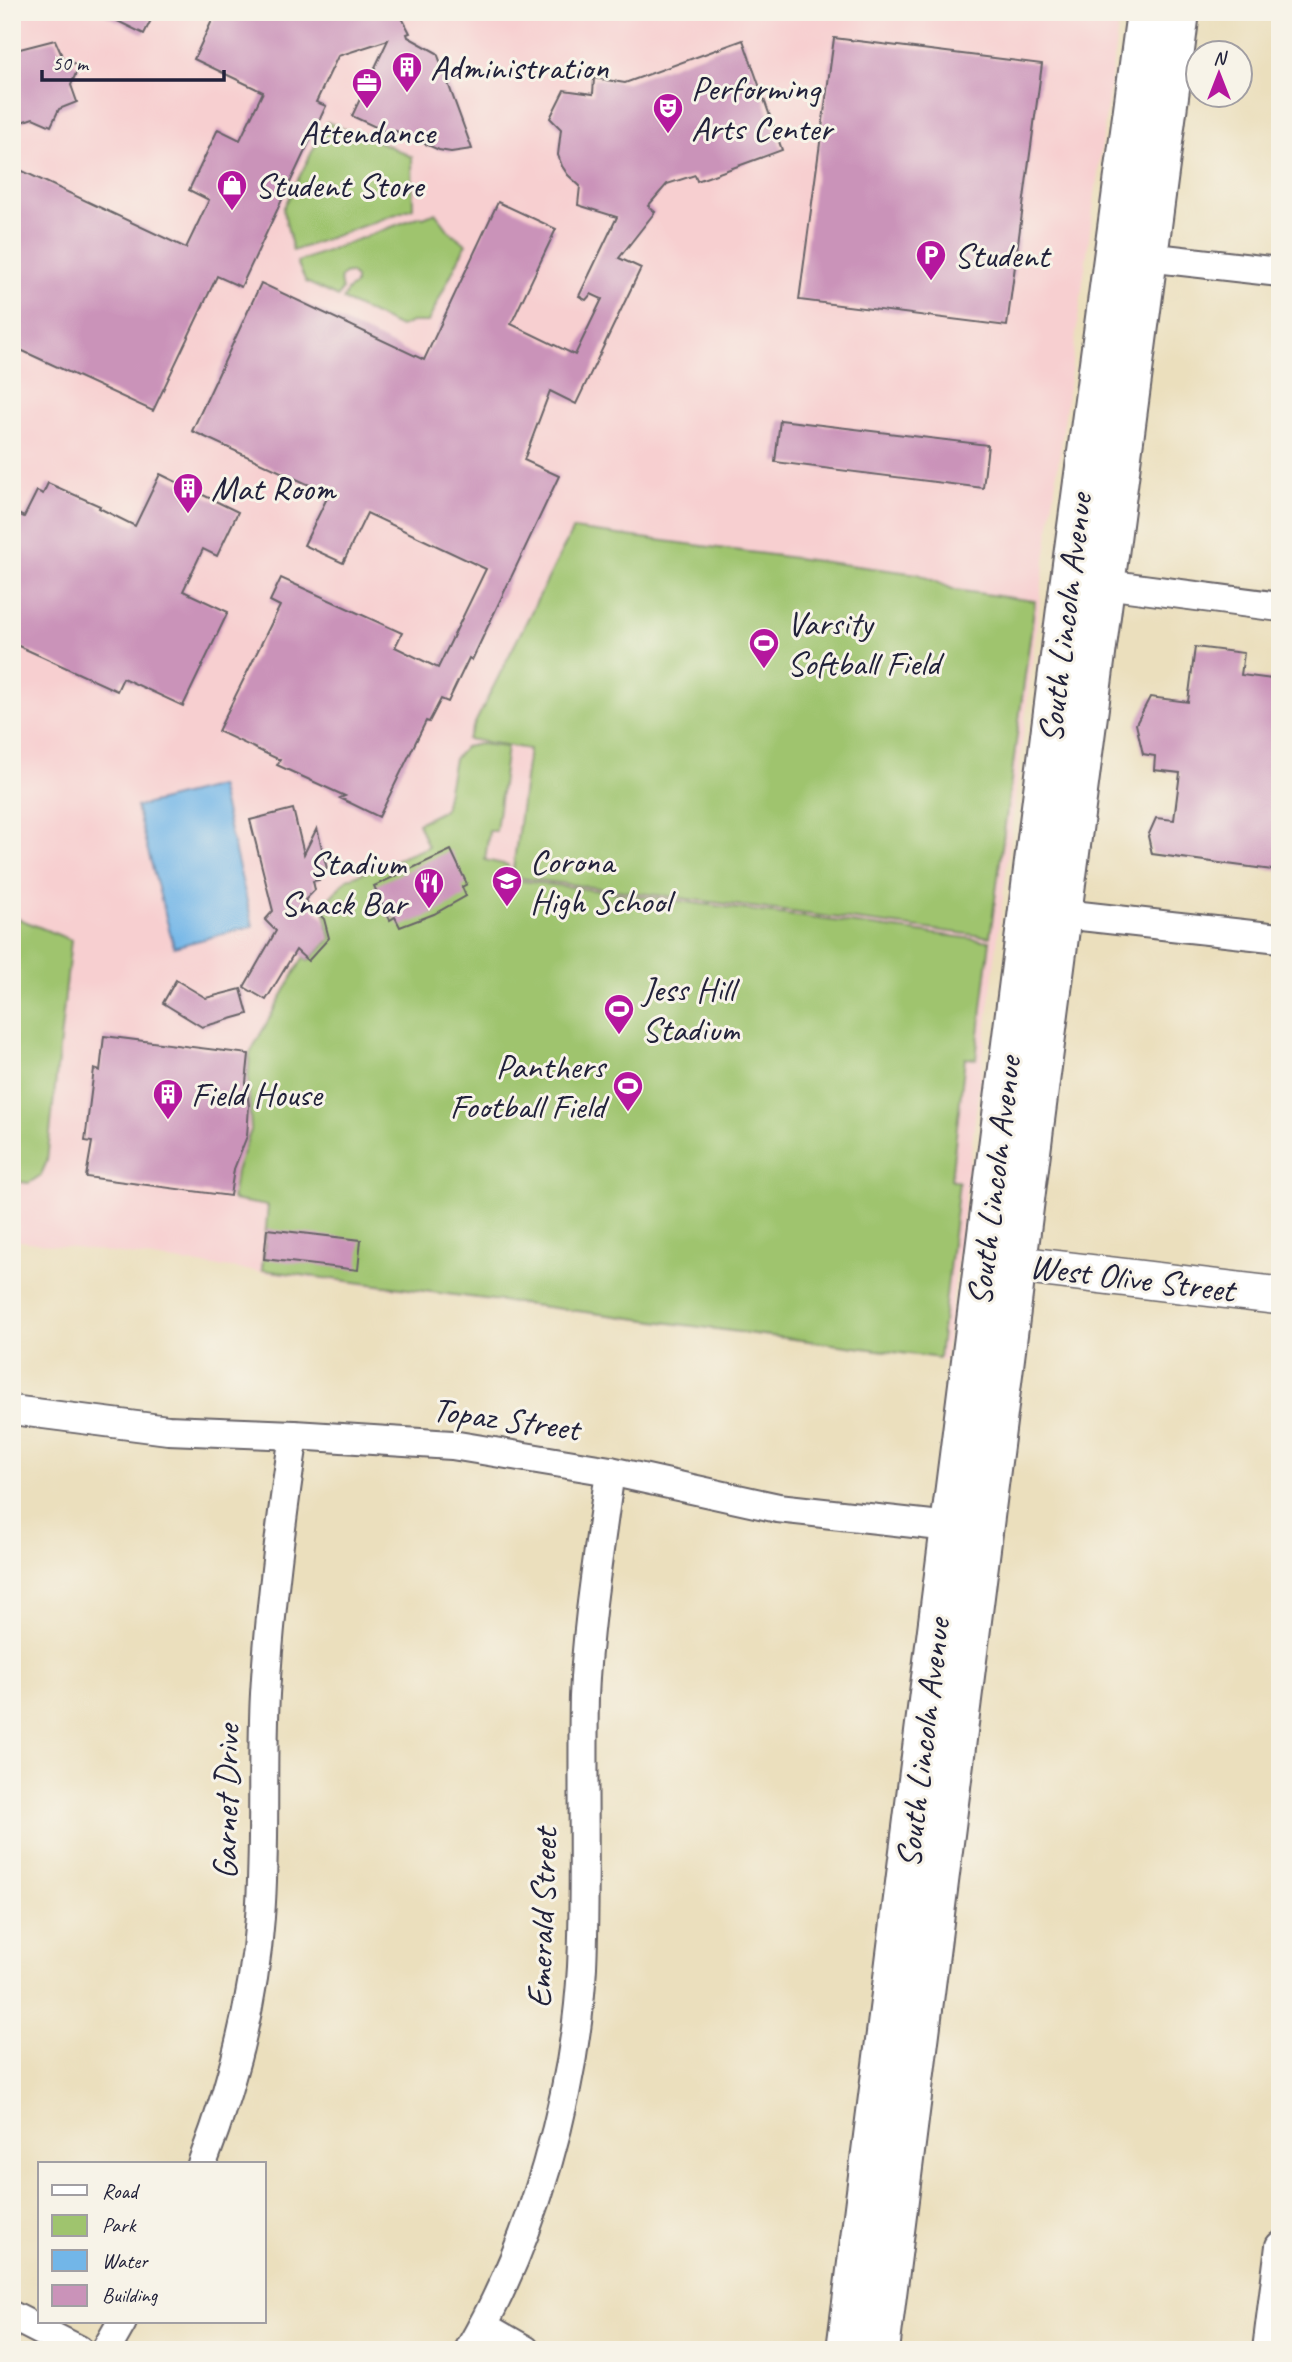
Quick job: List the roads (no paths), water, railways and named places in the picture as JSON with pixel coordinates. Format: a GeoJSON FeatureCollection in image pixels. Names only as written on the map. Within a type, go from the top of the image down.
{"type":"FeatureCollection","features":[{"type":"Feature","properties":{"kind":"main road","name":"South Lincoln Avenue"},"geometry":{"type":"LineString","coordinates":[[880,2350],[967,1529],[1045,912],[1146,12]]}},
{"type":"Feature","properties":{"kind":"main road","name":"South Lincoln Avenue"},"geometry":{"type":"LineString","coordinates":[[1045,912],[1105,584],[1180,12]]}},
{"type":"Feature","properties":{"kind":"main road","name":"South Lincoln Avenue"},"geometry":{"type":"LineString","coordinates":[[846,2350],[967,1529]]}},
{"type":"Feature","properties":{"kind":"street"},"geometry":{"type":"LineString","coordinates":[[1147,257],[1280,272]]}},
{"type":"Feature","properties":{"kind":"street"},"geometry":{"type":"LineString","coordinates":[[1105,584],[1280,607]]}},
{"type":"Feature","properties":{"kind":"street"},"geometry":{"type":"LineString","coordinates":[[1045,912],[1280,938]]}},
{"type":"Feature","properties":{"kind":"street","name":"West Olive Street"},"geometry":{"type":"LineString","coordinates":[[1000,1263],[1280,1296]]}},
{"type":"Feature","properties":{"kind":"street","name":"Topaz Street"},"geometry":{"type":"LineString","coordinates":[[12,1410],[168,1430],[452,1445],[610,1471],[778,1508],[967,1529]]}},
{"type":"Feature","properties":{"kind":"street","name":"Garnet Drive"},"geometry":{"type":"LineString","coordinates":[[203,2162],[235,2061],[255,1962],[261,1890],[262,1770],[268,1654],[278,1549],[294,1435]]}},
{"type":"Feature","properties":{"kind":"street","name":"Emerald Street"},"geometry":{"type":"LineString","coordinates":[[476,2338],[508,2271],[541,2182],[561,2110],[576,2032],[584,1917],[584,1694],[591,1613],[610,1471]]}},
{"type":"Feature","properties":{"kind":"street"},"geometry":{"type":"LineString","coordinates":[[1267,2350],[1280,2246]]}},
{"type":"Feature","properties":{"kind":"street"},"geometry":{"type":"LineString","coordinates":[[12,2316],[79,2350]]}},
{"type":"Feature","properties":{"kind":"street"},"geometry":{"type":"LineString","coordinates":[[106,2350],[121,2324]]}},
{"type":"Feature","properties":{"kind":"street"},"geometry":{"type":"LineString","coordinates":[[476,2338],[525,2350]]}},
{"type":"Feature","properties":{"kind":"water"},"geometry":{"type":"Polygon","coordinates":[[[219,786],[253,926],[174,947],[136,807],[219,786]]]}},
{"type":"Feature","properties":{"kind":"place","name":"Administration"},"geometry":{"type":"Point","coordinates":[407,94]}},
{"type":"Feature","properties":{"kind":"place","name":"Attendance"},"geometry":{"type":"Point","coordinates":[367,110]}},
{"type":"Feature","properties":{"kind":"place","name":"Performing Arts Center"},"geometry":{"type":"Point","coordinates":[668,135]}},
{"type":"Feature","properties":{"kind":"place","name":"Student Store"},"geometry":{"type":"Point","coordinates":[232,212]}},
{"type":"Feature","properties":{"kind":"place","name":"Student"},"geometry":{"type":"Point","coordinates":[931,282]}},
{"type":"Feature","properties":{"kind":"place","name":"Mat Room"},"geometry":{"type":"Point","coordinates":[188,515]}},
{"type":"Feature","properties":{"kind":"place","name":"Varsity Softball Field"},"geometry":{"type":"Point","coordinates":[764,670]}},
{"type":"Feature","properties":{"kind":"place","name":"Corona High School"},"geometry":{"type":"Point","coordinates":[507,908]}},
{"type":"Feature","properties":{"kind":"place","name":"Stadium Snack Bar"},"geometry":{"type":"Point","coordinates":[429,910]}},
{"type":"Feature","properties":{"kind":"place","name":"Jess Hill Stadium"},"geometry":{"type":"Point","coordinates":[619,1036]}},
{"type":"Feature","properties":{"kind":"place","name":"Panthers Football Field"},"geometry":{"type":"Point","coordinates":[628,1113]}},
{"type":"Feature","properties":{"kind":"place","name":"Field House"},"geometry":{"type":"Point","coordinates":[168,1121]}}]}
